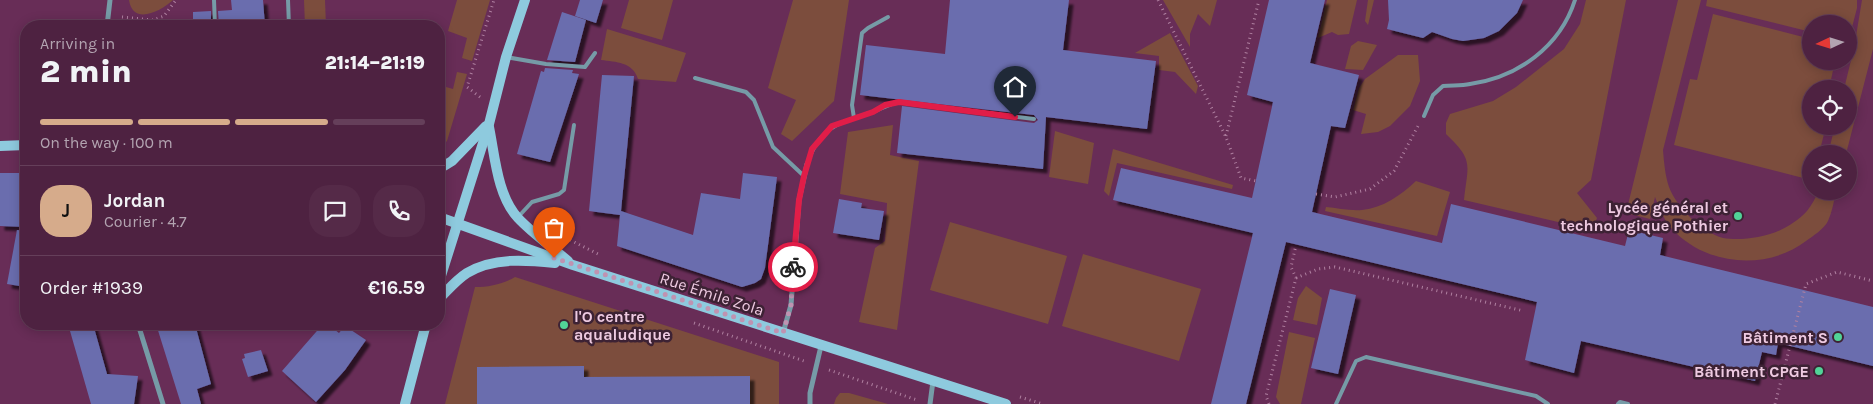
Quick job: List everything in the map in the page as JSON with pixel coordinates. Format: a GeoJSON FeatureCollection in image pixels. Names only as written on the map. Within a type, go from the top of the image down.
{"type":"FeatureCollection","features":[{"type":"Feature","properties":{"kind":"street"},"geometry":{"type":"LineString","coordinates":[[108,20],[110,0]]}},
{"type":"Feature","properties":{"kind":"street"},"geometry":{"type":"LineString","coordinates":[[445,255],[457,224],[489,124],[506,57],[525,0]]}},
{"type":"Feature","properties":{"kind":"street"},"geometry":{"type":"LineString","coordinates":[[445,165],[489,124]]}},
{"type":"Feature","properties":{"kind":"street"},"geometry":{"type":"LineString","coordinates":[[489,124],[499,175],[507,201],[518,218],[573,265]]}},
{"type":"Feature","properties":{"kind":"street"},"geometry":{"type":"LineString","coordinates":[[0,146],[20,145]]}},
{"type":"Feature","properties":{"kind":"street"},"geometry":{"type":"LineString","coordinates":[[783,333],[791,305],[799,200],[807,164]]}},
{"type":"Feature","properties":{"kind":"street","name":"Rue Émile Zola"},"geometry":{"type":"LineString","coordinates":[[445,219],[573,265],[1006,404]]}},
{"type":"Feature","properties":{"kind":"street"},"geometry":{"type":"LineString","coordinates":[[445,293],[467,273],[498,263],[528,260],[573,265]]}},
{"type":"Feature","properties":{"kind":"street"},"geometry":{"type":"LineString","coordinates":[[140,330],[163,404]]}},
{"type":"Feature","properties":{"kind":"street"},"geometry":{"type":"LineString","coordinates":[[405,404],[424,330]]}},
{"type":"Feature","properties":{"kind":"street"},"geometry":{"type":"LineString","coordinates":[[810,404],[810,393],[821,346]]}},
{"type":"Feature","properties":{"kind":"street"},"geometry":{"type":"LineString","coordinates":[[930,404],[933,380]]}},
{"type":"Feature","properties":{"kind":"lane"},"geometry":{"type":"LineString","coordinates":[[214,0],[215,20]]}},
{"type":"Feature","properties":{"kind":"lane"},"geometry":{"type":"LineString","coordinates":[[288,0],[289,20]]}},
{"type":"Feature","properties":{"kind":"lane"},"geometry":{"type":"LineString","coordinates":[[1424,116],[1433,95],[1443,86],[1470,84],[1504,76],[1530,61],[1550,45],[1566,24],[1575,0]]}},
{"type":"Feature","properties":{"kind":"lane"},"geometry":{"type":"LineString","coordinates":[[854,118],[852,105],[862,33],[888,17]]}},
{"type":"Feature","properties":{"kind":"lane"},"geometry":{"type":"LineString","coordinates":[[506,57],[546,64],[585,67],[595,53]]}},
{"type":"Feature","properties":{"kind":"lane"},"geometry":{"type":"LineString","coordinates":[[695,78],[746,92],[754,100],[773,147],[804,176]]}},
{"type":"Feature","properties":{"kind":"lane"},"geometry":{"type":"LineString","coordinates":[[807,164],[812,149],[832,126],[873,112],[885,105],[899,102],[1034,119]]}},
{"type":"Feature","properties":{"kind":"lane"},"geometry":{"type":"LineString","coordinates":[[518,218],[532,202],[559,194],[564,190],[574,125]]}},
{"type":"Feature","properties":{"kind":"lane"},"geometry":{"type":"LineString","coordinates":[[1336,404],[1356,361],[1366,357],[1536,396],[1548,404]]}},
{"type":"Feature","properties":{"kind":"lane"},"geometry":{"type":"LineString","coordinates":[[1618,404],[1620,402],[1628,404]]}},
{"type":"Feature","properties":{"kind":"path"},"geometry":{"type":"LineString","coordinates":[[109,16],[153,20],[164,16],[176,0]]}},
{"type":"Feature","properties":{"kind":"path"},"geometry":{"type":"LineString","coordinates":[[480,98],[467,87],[494,0]]}},
{"type":"Feature","properties":{"kind":"path"},"geometry":{"type":"LineString","coordinates":[[1158,0],[1226,137],[1241,178],[1256,181]]}},
{"type":"Feature","properties":{"kind":"path"},"geometry":{"type":"LineString","coordinates":[[1226,137],[1259,0]]}},
{"type":"Feature","properties":{"kind":"path"},"geometry":{"type":"LineString","coordinates":[[1316,194],[1334,197],[1370,189],[1394,171],[1424,116]]}},
{"type":"Feature","properties":{"kind":"path"},"geometry":{"type":"LineString","coordinates":[[1268,404],[1266,396],[1296,278],[1291,267],[1296,245]]}},
{"type":"Feature","properties":{"kind":"path"},"geometry":{"type":"LineString","coordinates":[[1296,278],[1318,268],[1335,267],[1524,312]]}},
{"type":"Feature","properties":{"kind":"path"},"geometry":{"type":"LineString","coordinates":[[1775,404],[1806,284],[1837,272],[1873,281]]}},
{"type":"Feature","properties":{"kind":"path"},"geometry":{"type":"LineString","coordinates":[[686,320],[807,362]]}},
{"type":"Feature","properties":{"kind":"path"},"geometry":{"type":"LineString","coordinates":[[826,369],[923,402]]}},
{"type":"Feature","properties":{"kind":"shaded area"},"geometry":{"type":"Polygon","coordinates":[[[129,0],[173,0],[155,12],[142,14],[136,13],[129,0]]]}},
{"type":"Feature","properties":{"kind":"shaded area"},"geometry":{"type":"Polygon","coordinates":[[[304,0],[325,0],[326,20],[305,20],[304,0]]]}},
{"type":"Feature","properties":{"kind":"shaded area"},"geometry":{"type":"Polygon","coordinates":[[[457,0],[490,0],[472,61],[462,58],[467,38],[448,31],[457,0]]]}},
{"type":"Feature","properties":{"kind":"shaded area"},"geometry":{"type":"Polygon","coordinates":[[[629,0],[673,0],[662,40],[621,28],[629,0]]]}},
{"type":"Feature","properties":{"kind":"shaded area"},"geometry":{"type":"Polygon","coordinates":[[[793,0],[849,0],[834,101],[792,141],[781,134],[796,100],[768,88],[793,0]]]}},
{"type":"Feature","properties":{"kind":"shaded area"},"geometry":{"type":"Polygon","coordinates":[[[1163,0],[1217,0],[1210,26],[1198,14],[1190,34],[1190,47],[1163,0]]]}},
{"type":"Feature","properties":{"kind":"shaded area"},"geometry":{"type":"Polygon","coordinates":[[[1327,0],[1357,0],[1349,34],[1338,35],[1332,32],[1318,38],[1327,0]]]}},
{"type":"Feature","properties":{"kind":"shaded area"},"geometry":{"type":"Polygon","coordinates":[[[1368,0],[1374,0],[1368,25],[1365,21],[1368,0]]]}},
{"type":"Feature","properties":{"kind":"shaded area"},"geometry":{"type":"Polygon","coordinates":[[[1586,0],[1626,0],[1591,180],[1577,193],[1597,218],[1592,230],[1464,200],[1467,163],[1461,150],[1446,134],[1446,123],[1450,114],[1493,101],[1516,87],[1564,49],[1580,24],[1586,0]]]}},
{"type":"Feature","properties":{"kind":"shaded area"},"geometry":{"type":"Polygon","coordinates":[[[1678,0],[1701,0],[1663,150],[1669,187],[1673,195],[1684,211],[1699,225],[1723,238],[1736,239],[1765,236],[1778,231],[1796,221],[1807,211],[1814,200],[1834,200],[1831,214],[1821,230],[1791,250],[1774,257],[1740,260],[1722,258],[1690,244],[1676,233],[1666,221],[1655,197],[1650,219],[1626,213],[1678,0]]]}},
{"type":"Feature","properties":{"kind":"shaded area"},"geometry":{"type":"Polygon","coordinates":[[[1707,0],[1857,0],[1855,15],[1802,15],[1802,30],[1706,6],[1707,0]]]}},
{"type":"Feature","properties":{"kind":"shaded area"},"geometry":{"type":"Polygon","coordinates":[[[1862,0],[1873,0],[1873,49],[1857,111],[1857,80],[1846,80],[1849,70],[1858,70],[1858,24],[1862,0]]]}},
{"type":"Feature","properties":{"kind":"shaded area"},"geometry":{"type":"Polygon","coordinates":[[[1713,14],[1802,37],[1802,70],[1833,70],[1831,80],[1802,80],[1802,135],[1824,135],[1821,145],[1802,145],[1802,178],[1674,145],[1690,79],[1697,80],[1713,14]]]}},
{"type":"Feature","properties":{"kind":"shaded area"},"geometry":{"type":"Polygon","coordinates":[[[607,29],[686,53],[676,82],[638,79],[636,73],[628,66],[618,62],[601,60],[607,29]]]}},
{"type":"Feature","properties":{"kind":"shaded area"},"geometry":{"type":"Polygon","coordinates":[[[1170,33],[1198,86],[1196,94],[1175,72],[1159,70],[1159,56],[1135,53],[1170,33]]]}},
{"type":"Feature","properties":{"kind":"shaded area"},"geometry":{"type":"Polygon","coordinates":[[[1358,41],[1377,45],[1363,70],[1345,69],[1351,46],[1358,41]]]}},
{"type":"Feature","properties":{"kind":"shaded area"},"geometry":{"type":"Polygon","coordinates":[[[1398,55],[1418,55],[1420,81],[1410,106],[1390,126],[1378,132],[1361,134],[1366,114],[1353,110],[1359,88],[1365,79],[1398,55]]]}},
{"type":"Feature","properties":{"kind":"shaded area"},"geometry":{"type":"Polygon","coordinates":[[[457,72],[467,74],[445,143],[445,87],[453,89],[457,72]]]}},
{"type":"Feature","properties":{"kind":"shaded area"},"geometry":{"type":"Polygon","coordinates":[[[893,125],[890,155],[919,161],[897,330],[859,322],[875,248],[885,241],[887,203],[840,194],[848,132],[893,125]]]}},
{"type":"Feature","properties":{"kind":"shaded area"},"geometry":{"type":"Polygon","coordinates":[[[1055,131],[1094,143],[1088,184],[1049,177],[1055,131]]]}},
{"type":"Feature","properties":{"kind":"shaded area"},"geometry":{"type":"Polygon","coordinates":[[[1833,135],[1851,135],[1848,145],[1830,145],[1833,135]]]}},
{"type":"Feature","properties":{"kind":"shaded area"},"geometry":{"type":"Polygon","coordinates":[[[1113,149],[1233,185],[1232,189],[1117,163],[1109,196],[1104,191],[1113,149]]]}},
{"type":"Feature","properties":{"kind":"shaded area"},"geometry":{"type":"Polygon","coordinates":[[[1416,181],[1450,192],[1437,236],[1325,211],[1326,207],[1357,210],[1377,207],[1398,196],[1416,181]]]}},
{"type":"Feature","properties":{"kind":"shaded area"},"geometry":{"type":"Polygon","coordinates":[[[950,222],[1067,256],[1048,324],[930,290],[950,222]]]}},
{"type":"Feature","properties":{"kind":"shaded area"},"geometry":{"type":"Polygon","coordinates":[[[1083,254],[1201,289],[1179,361],[1062,326],[1083,254]]]}},
{"type":"Feature","properties":{"kind":"shaded area","name":"l'O centre aqualudique"},"geometry":{"type":"Polygon","coordinates":[[[515,277],[779,362],[779,404],[445,404],[475,287],[496,285],[515,277]]]}},
{"type":"Feature","properties":{"kind":"shaded area"},"geometry":{"type":"Polygon","coordinates":[[[1306,286],[1322,298],[1317,325],[1293,320],[1298,298],[1306,286]]]}},
{"type":"Feature","properties":{"kind":"shaded area"},"geometry":{"type":"Polygon","coordinates":[[[1289,332],[1315,338],[1301,404],[1280,404],[1276,397],[1289,332]]]}},
{"type":"Feature","properties":{"kind":"shaded area"},"geometry":{"type":"Polygon","coordinates":[[[840,393],[849,393],[888,404],[834,404],[840,393]]]}},
{"type":"Feature","properties":{"kind":"building"},"geometry":{"type":"Polygon","coordinates":[[[231,0],[263,0],[265,20],[219,20],[218,11],[232,10],[231,0]]]}},
{"type":"Feature","properties":{"kind":"building"},"geometry":{"type":"Polygon","coordinates":[[[580,0],[603,0],[596,23],[575,16],[580,0]]]}},
{"type":"Feature","properties":{"kind":"building"},"geometry":{"type":"Polygon","coordinates":[[[950,0],[1069,0],[1063,50],[1156,61],[1147,129],[1046,117],[1043,169],[897,153],[902,106],[1034,123],[1038,120],[1034,115],[860,95],[866,45],[945,54],[950,0]]]}},
{"type":"Feature","properties":{"kind":"building"},"geometry":{"type":"Polygon","coordinates":[[[1269,0],[1325,0],[1310,63],[1359,75],[1345,128],[1331,126],[1312,212],[1442,243],[1451,204],[1625,246],[1629,230],[1663,238],[1660,255],[1873,307],[1873,366],[1778,343],[1776,355],[1762,352],[1755,381],[1581,341],[1574,373],[1525,360],[1537,302],[1286,242],[1246,404],[1211,404],[1253,233],[1113,200],[1121,168],[1252,198],[1273,102],[1247,95],[1269,0]]]}},
{"type":"Feature","properties":{"kind":"building"},"geometry":{"type":"Polygon","coordinates":[[[1388,0],[1523,0],[1517,13],[1499,31],[1484,38],[1463,41],[1432,32],[1423,38],[1387,29],[1389,20],[1388,0]]]}},
{"type":"Feature","properties":{"kind":"building"},"geometry":{"type":"Polygon","coordinates":[[[211,11],[211,20],[193,20],[193,12],[211,11]]]}},
{"type":"Feature","properties":{"kind":"building"},"geometry":{"type":"Polygon","coordinates":[[[562,12],[586,20],[575,62],[547,60],[562,12]]]}},
{"type":"Feature","properties":{"kind":"building"},"geometry":{"type":"Polygon","coordinates":[[[545,68],[573,70],[572,73],[579,74],[550,162],[517,154],[541,71],[544,72],[545,68]]]}},
{"type":"Feature","properties":{"kind":"building"},"geometry":{"type":"Polygon","coordinates":[[[602,75],[634,76],[621,211],[693,235],[701,193],[740,199],[743,173],[777,177],[765,268],[761,279],[742,287],[617,246],[620,215],[589,211],[602,75]]]}},
{"type":"Feature","properties":{"kind":"building"},"geometry":{"type":"Polygon","coordinates":[[[0,173],[20,173],[20,227],[0,226],[0,173]]]}},
{"type":"Feature","properties":{"kind":"building"},"geometry":{"type":"Polygon","coordinates":[[[839,199],[862,203],[861,208],[884,211],[879,240],[833,233],[839,199]]]}},
{"type":"Feature","properties":{"kind":"building"},"geometry":{"type":"Polygon","coordinates":[[[17,230],[20,230],[20,286],[7,284],[17,230]]]}},
{"type":"Feature","properties":{"kind":"building"},"geometry":{"type":"Polygon","coordinates":[[[1330,289],[1356,295],[1338,374],[1311,368],[1330,289]]]}},
{"type":"Feature","properties":{"kind":"building"},"geometry":{"type":"Polygon","coordinates":[[[70,330],[95,330],[107,374],[138,376],[134,404],[91,404],[70,330]]]}},
{"type":"Feature","properties":{"kind":"building"},"geometry":{"type":"Polygon","coordinates":[[[158,330],[197,330],[211,384],[197,389],[201,404],[181,404],[158,330]]]}},
{"type":"Feature","properties":{"kind":"building"},"geometry":{"type":"Polygon","coordinates":[[[318,330],[335,330],[339,333],[342,330],[351,330],[366,340],[345,370],[316,402],[282,371],[318,330]]]}},
{"type":"Feature","properties":{"kind":"building"},"geometry":{"type":"Polygon","coordinates":[[[261,350],[268,371],[248,377],[242,359],[245,358],[244,354],[261,350]]]}},
{"type":"Feature","properties":{"kind":"building"},"geometry":{"type":"Polygon","coordinates":[[[584,366],[584,377],[750,376],[750,404],[477,404],[477,367],[584,366]]]}},
{"type":"Feature","properties":{"kind":"way so far"},"geometry":{"type":"LineString","coordinates":[[554,258],[783,333],[791,305],[793,267]]}},
{"type":"Feature","properties":{"kind":"place","name":"Lycée général et technologique Pothier"},"geometry":{"type":"Point","coordinates":[1738,216]}},
{"type":"Feature","properties":{"kind":"place","name":"l'O centre aqualudique"},"geometry":{"type":"Point","coordinates":[564,325]}},
{"type":"Feature","properties":{"kind":"place","name":"Bâtiment S"},"geometry":{"type":"Point","coordinates":[1838,337]}},
{"type":"Feature","properties":{"kind":"place","name":"Bâtiment CPGE"},"geometry":{"type":"Point","coordinates":[1819,371]}},
{"type":"Feature","properties":{"kind":"route"},"geometry":{"type":"LineString","coordinates":[[793,267],[799,200],[804,176],[812,149],[832,126],[873,112],[885,105],[899,102],[1015,117]]}}]}
